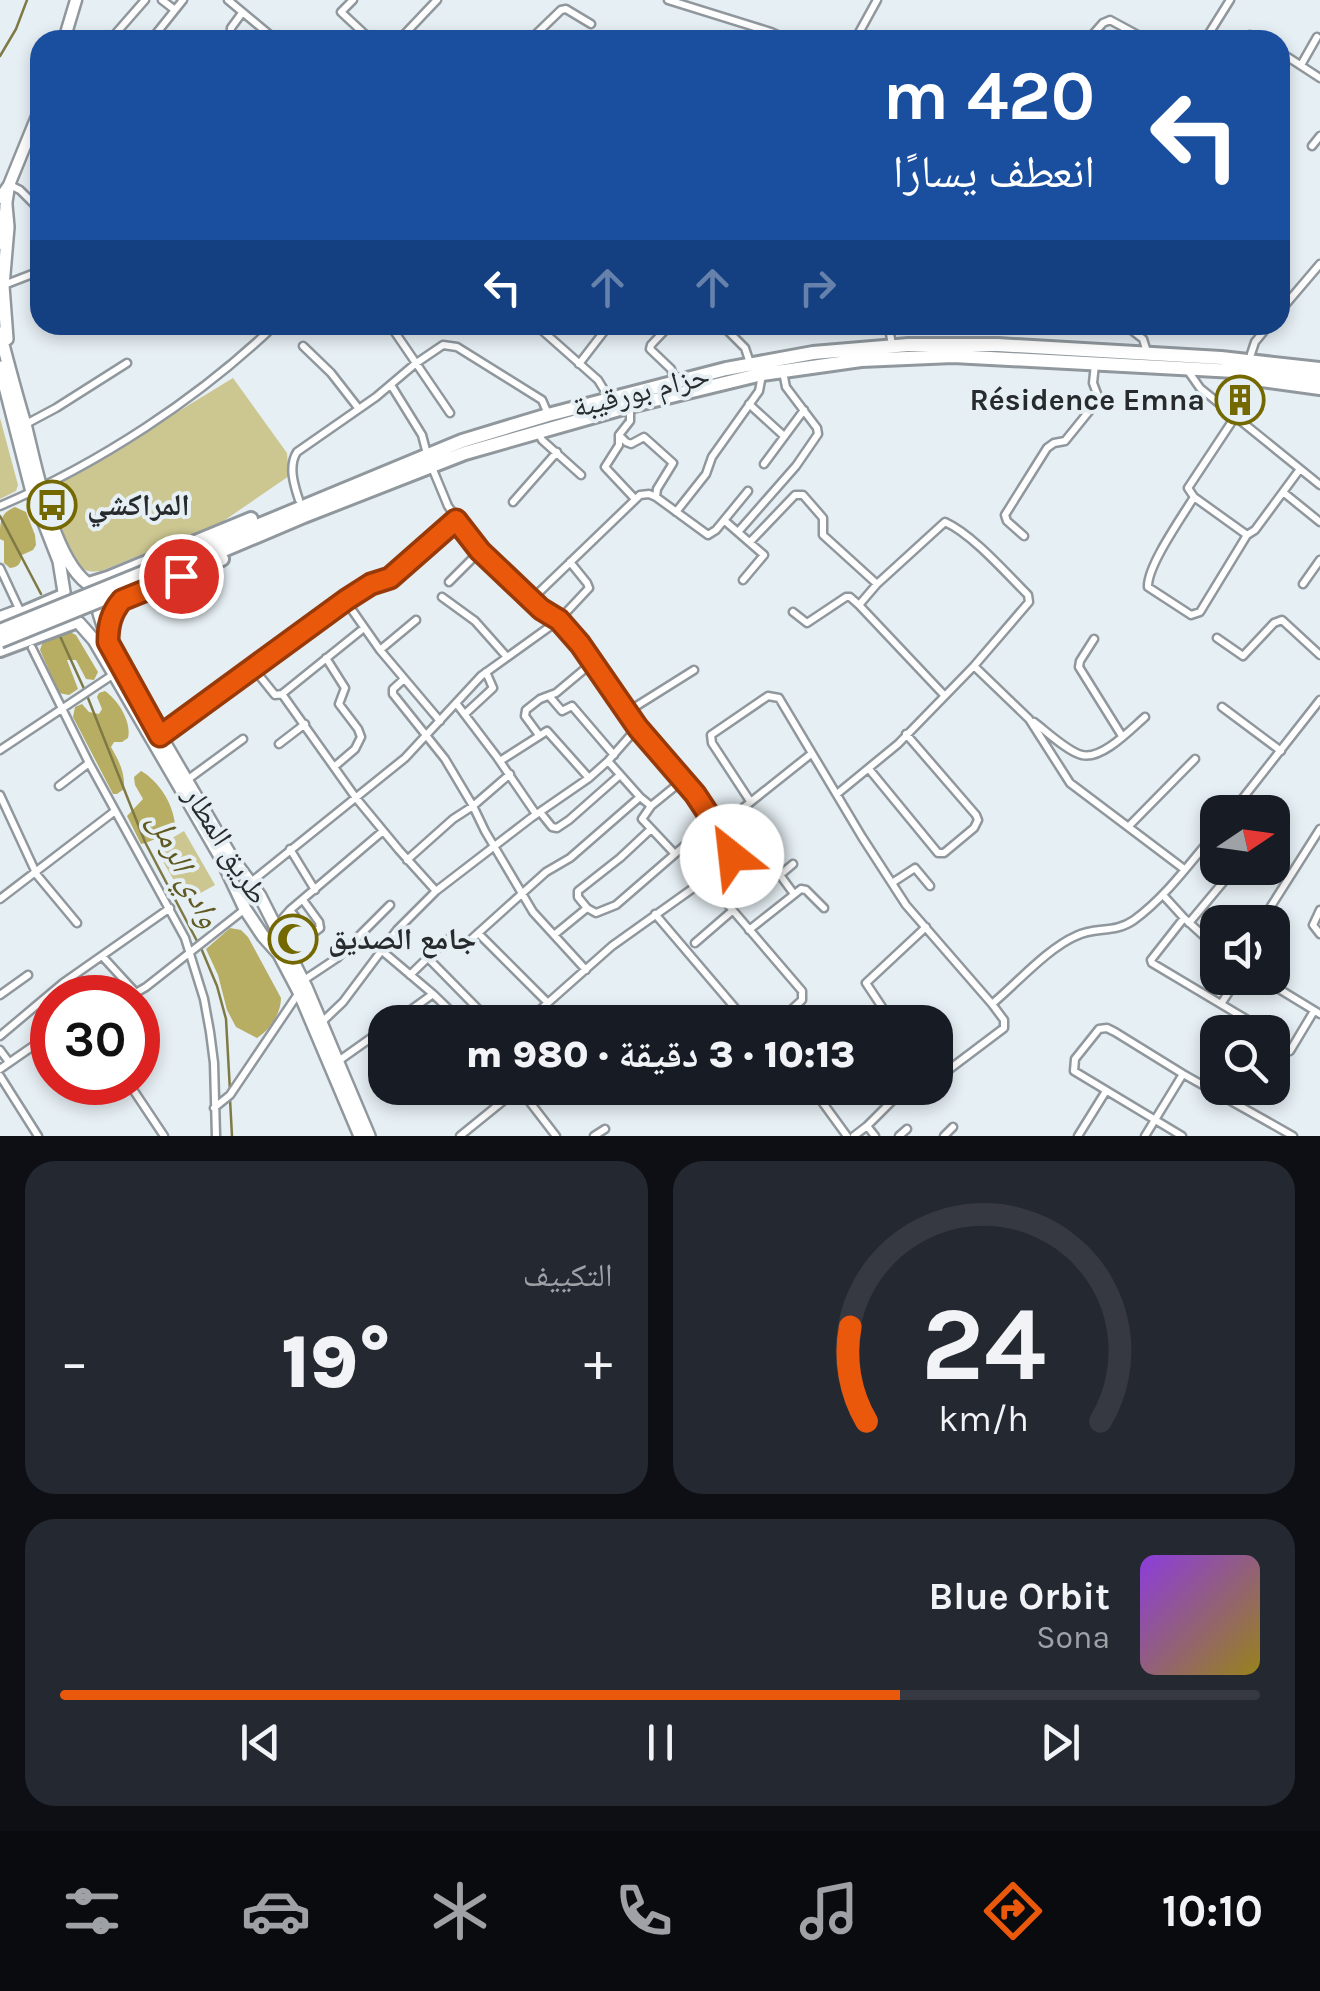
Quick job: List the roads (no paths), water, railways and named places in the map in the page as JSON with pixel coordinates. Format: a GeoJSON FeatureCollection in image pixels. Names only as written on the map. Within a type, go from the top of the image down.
{"type":"FeatureCollection","features":[{"type":"Feature","properties":{"kind":"highway","name":"حزام بورقيبة"},"geometry":{"type":"LineString","coordinates":[[0,641],[429,460],[476,436],[750,364],[892,346],[998,345],[1147,353],[1320,379]]}},
{"type":"Feature","properties":{"kind":"highway"},"geometry":{"type":"LineString","coordinates":[[1221,364],[1251,354],[1320,366]]}},
{"type":"Feature","properties":{"kind":"highway","name":"حزام بورقيبة"},"geometry":{"type":"LineString","coordinates":[[429,460],[762,374],[860,360],[996,357],[1186,368],[1221,364],[1320,366]]}},
{"type":"Feature","properties":{"kind":"highway"},"geometry":{"type":"LineString","coordinates":[[1221,364],[1264,382],[1320,388]]}},
{"type":"Feature","properties":{"kind":"highway"},"geometry":{"type":"LineString","coordinates":[[88,584],[299,500],[349,493]]}},
{"type":"Feature","properties":{"kind":"highway"},"geometry":{"type":"LineString","coordinates":[[100,611],[301,525],[349,493]]}},
{"type":"Feature","properties":{"kind":"highway","name":"حزام بورقيبة"},"geometry":{"type":"LineString","coordinates":[[0,632],[205,553]]}},
{"type":"Feature","properties":{"kind":"highway"},"geometry":{"type":"LineString","coordinates":[[0,623],[64,594]]}},
{"type":"Feature","properties":{"kind":"highway"},"geometry":{"type":"LineString","coordinates":[[108,642],[110,618],[122,600]]}},
{"type":"Feature","properties":{"kind":"highway"},"geometry":{"type":"LineString","coordinates":[[0,650],[77,622]]}},
{"type":"Feature","properties":{"kind":"main road"},"geometry":{"type":"LineString","coordinates":[[3,202],[8,227],[3,286],[15,388]]}},
{"type":"Feature","properties":{"kind":"main road"},"geometry":{"type":"LineString","coordinates":[[0,333],[25,424],[37,490],[74,570],[102,599],[100,611],[90,621],[77,622],[62,610],[64,594],[58,561],[0,368]]}},
{"type":"Feature","properties":{"kind":"main road"},"geometry":{"type":"LineString","coordinates":[[64,594],[76,583],[88,584]]}},
{"type":"Feature","properties":{"kind":"main road","name":"طريق المطار"},"geometry":{"type":"LineString","coordinates":[[100,611],[108,642],[132,696],[245,909],[303,987]]}},
{"type":"Feature","properties":{"kind":"main road","name":"طريق المطار"},"geometry":{"type":"LineString","coordinates":[[77,622],[88,631],[132,696]]}},
{"type":"Feature","properties":{"kind":"main road","name":"طريق المطار"},"geometry":{"type":"LineString","coordinates":[[156,738],[277,928],[360,1136]]}},
{"type":"Feature","properties":{"kind":"main road"},"geometry":{"type":"LineString","coordinates":[[232,882],[248,878]]}},
{"type":"Feature","properties":{"kind":"main road"},"geometry":{"type":"LineString","coordinates":[[263,936],[277,928]]}},
{"type":"Feature","properties":{"kind":"main road","name":"طريق المطار"},"geometry":{"type":"LineString","coordinates":[[333,1064],[369,1136]]}},
{"type":"Feature","properties":{"kind":"street"},"geometry":{"type":"LineString","coordinates":[[67,30],[76,0]]}},
{"type":"Feature","properties":{"kind":"street"},"geometry":{"type":"LineString","coordinates":[[119,30],[145,0]]}},
{"type":"Feature","properties":{"kind":"street"},"geometry":{"type":"LineString","coordinates":[[162,0],[175,10]]}},
{"type":"Feature","properties":{"kind":"street"},"geometry":{"type":"LineString","coordinates":[[159,30],[183,0]]}},
{"type":"Feature","properties":{"kind":"street"},"geometry":{"type":"LineString","coordinates":[[228,0],[263,30]]}},
{"type":"Feature","properties":{"kind":"street"},"geometry":{"type":"LineString","coordinates":[[353,0],[342,12],[361,30]]}},
{"type":"Feature","properties":{"kind":"street"},"geometry":{"type":"LineString","coordinates":[[409,30],[437,0]]}},
{"type":"Feature","properties":{"kind":"street"},"geometry":{"type":"LineString","coordinates":[[668,0],[752,30]]}},
{"type":"Feature","properties":{"kind":"street"},"geometry":{"type":"LineString","coordinates":[[861,30],[878,0]]}},
{"type":"Feature","properties":{"kind":"street"},"geometry":{"type":"LineString","coordinates":[[1210,30],[1230,0]]}},
{"type":"Feature","properties":{"kind":"street"},"geometry":{"type":"LineString","coordinates":[[540,30],[566,9],[591,24]]}},
{"type":"Feature","properties":{"kind":"street"},"geometry":{"type":"LineString","coordinates":[[231,30],[242,13]]}},
{"type":"Feature","properties":{"kind":"street"},"geometry":{"type":"LineString","coordinates":[[1097,30],[1110,20],[1128,30]]}},
{"type":"Feature","properties":{"kind":"street"},"geometry":{"type":"LineString","coordinates":[[1300,65],[1317,38]]}},
{"type":"Feature","properties":{"kind":"street"},"geometry":{"type":"LineString","coordinates":[[1290,59],[1320,78]]}},
{"type":"Feature","properties":{"kind":"street"},"geometry":{"type":"LineString","coordinates":[[0,244],[3,202],[30,134]]}},
{"type":"Feature","properties":{"kind":"street"},"geometry":{"type":"LineString","coordinates":[[1312,146],[1320,136]]}},
{"type":"Feature","properties":{"kind":"street"},"geometry":{"type":"LineString","coordinates":[[9,185],[30,200]]}},
{"type":"Feature","properties":{"kind":"street"},"geometry":{"type":"LineString","coordinates":[[1290,300],[1320,264]]}},
{"type":"Feature","properties":{"kind":"street"},"geometry":{"type":"LineString","coordinates":[[3,286],[30,275]]}},
{"type":"Feature","properties":{"kind":"street"},"geometry":{"type":"LineString","coordinates":[[0,506],[37,490],[179,404],[262,335]]}},
{"type":"Feature","properties":{"kind":"street"},"geometry":{"type":"LineString","coordinates":[[397,335],[450,412]]}},
{"type":"Feature","properties":{"kind":"street"},"geometry":{"type":"LineString","coordinates":[[547,335],[598,380],[610,399]]}},
{"type":"Feature","properties":{"kind":"street"},"geometry":{"type":"LineString","coordinates":[[579,364],[601,335]]}},
{"type":"Feature","properties":{"kind":"street"},"geometry":{"type":"LineString","coordinates":[[660,335],[650,349],[671,369],[675,382]]}},
{"type":"Feature","properties":{"kind":"street"},"geometry":{"type":"LineString","coordinates":[[732,335],[745,348],[750,364]]}},
{"type":"Feature","properties":{"kind":"street"},"geometry":{"type":"LineString","coordinates":[[890,335],[892,346]]}},
{"type":"Feature","properties":{"kind":"street"},"geometry":{"type":"LineString","coordinates":[[1138,335],[1147,353]]}},
{"type":"Feature","properties":{"kind":"street"},"geometry":{"type":"LineString","coordinates":[[1251,354],[1261,335]]}},
{"type":"Feature","properties":{"kind":"street"},"geometry":{"type":"LineString","coordinates":[[299,500],[294,484],[294,456],[301,448],[443,345],[457,347],[542,400],[548,415]]}},
{"type":"Feature","properties":{"kind":"street"},"geometry":{"type":"LineString","coordinates":[[303,346],[359,409]]}},
{"type":"Feature","properties":{"kind":"street"},"geometry":{"type":"LineString","coordinates":[[25,424],[127,363]]}},
{"type":"Feature","properties":{"kind":"street"},"geometry":{"type":"LineString","coordinates":[[1024,536],[1005,515],[1047,448],[1065,441],[1099,399],[1093,383],[1095,363]]}},
{"type":"Feature","properties":{"kind":"street"},"geometry":{"type":"LineString","coordinates":[[1186,368],[1200,388],[1320,485]]}},
{"type":"Feature","properties":{"kind":"street"},"geometry":{"type":"LineString","coordinates":[[738,532],[818,434],[786,388],[783,370]]}},
{"type":"Feature","properties":{"kind":"street"},"geometry":{"type":"LineString","coordinates":[[676,512],[760,391],[762,374]]}},
{"type":"Feature","properties":{"kind":"street"},"geometry":{"type":"LineString","coordinates":[[392,385],[422,434],[443,498],[456,520],[480,551],[531,600],[559,620],[638,728],[684,780],[732,852],[706,879],[612,946],[545,1005]]}},
{"type":"Feature","properties":{"kind":"street"},"geometry":{"type":"LineString","coordinates":[[749,404],[784,436]]}},
{"type":"Feature","properties":{"kind":"street"},"geometry":{"type":"LineString","coordinates":[[630,406],[630,422],[619,435],[619,445],[605,467],[635,499]]}},
{"type":"Feature","properties":{"kind":"street"},"geometry":{"type":"LineString","coordinates":[[764,464],[804,410]]}},
{"type":"Feature","properties":{"kind":"street"},"geometry":{"type":"LineString","coordinates":[[1236,417],[1188,488],[1194,497],[1247,535]]}},
{"type":"Feature","properties":{"kind":"street"},"geometry":{"type":"LineString","coordinates":[[538,431],[542,440],[581,475]]}},
{"type":"Feature","properties":{"kind":"street"},"geometry":{"type":"LineString","coordinates":[[619,435],[631,444],[644,437],[673,463],[656,497]]}},
{"type":"Feature","properties":{"kind":"street"},"geometry":{"type":"LineString","coordinates":[[513,502],[557,452]]}},
{"type":"Feature","properties":{"kind":"street"},"geometry":{"type":"LineString","coordinates":[[1194,497],[1148,579],[1148,587],[1190,615],[1200,612],[1247,535],[1255,530],[1300,469]]}},
{"type":"Feature","properties":{"kind":"street"},"geometry":{"type":"LineString","coordinates":[[531,600],[635,499],[645,494],[656,497],[708,535],[748,492]]}},
{"type":"Feature","properties":{"kind":"street"},"geometry":{"type":"LineString","coordinates":[[1283,492],[1320,522]]}},
{"type":"Feature","properties":{"kind":"street"},"geometry":{"type":"LineString","coordinates":[[750,542],[795,495],[803,494],[822,518],[822,535],[877,584]]}},
{"type":"Feature","properties":{"kind":"street"},"geometry":{"type":"LineString","coordinates":[[156,738],[346,600],[371,584],[390,578],[456,520]]}},
{"type":"Feature","properties":{"kind":"street"},"geometry":{"type":"LineString","coordinates":[[725,521],[764,557],[743,580]]}},
{"type":"Feature","properties":{"kind":"street"},"geometry":{"type":"LineString","coordinates":[[837,794],[869,769],[974,666],[1030,598],[987,555],[945,522],[859,605]]}},
{"type":"Feature","properties":{"kind":"street"},"geometry":{"type":"LineString","coordinates":[[450,582],[480,551]]}},
{"type":"Feature","properties":{"kind":"street"},"geometry":{"type":"LineString","coordinates":[[1302,584],[1320,560]]}},
{"type":"Feature","properties":{"kind":"street"},"geometry":{"type":"LineString","coordinates":[[248,878],[405,758],[486,672],[559,620],[588,588],[570,562]]}},
{"type":"Feature","properties":{"kind":"street"},"geometry":{"type":"LineString","coordinates":[[0,568],[4,584],[20,611],[0,615]]}},
{"type":"Feature","properties":{"kind":"street"},"geometry":{"type":"LineString","coordinates":[[442,597],[475,621],[507,657]]}},
{"type":"Feature","properties":{"kind":"street"},"geometry":{"type":"LineString","coordinates":[[793,612],[806,624],[848,597],[944,696]]}},
{"type":"Feature","properties":{"kind":"street"},"geometry":{"type":"LineString","coordinates":[[346,600],[380,650],[440,721]]}},
{"type":"Feature","properties":{"kind":"street"},"geometry":{"type":"LineString","coordinates":[[380,650],[416,620]]}},
{"type":"Feature","properties":{"kind":"street"},"geometry":{"type":"LineString","coordinates":[[1217,638],[1243,656],[1274,623],[1282,620],[1320,655]]}},
{"type":"Feature","properties":{"kind":"street"},"geometry":{"type":"LineString","coordinates":[[254,669],[275,695],[282,694],[364,628]]}},
{"type":"Feature","properties":{"kind":"street"},"geometry":{"type":"LineString","coordinates":[[1094,639],[1079,667],[1122,736]]}},
{"type":"Feature","properties":{"kind":"street"},"geometry":{"type":"LineString","coordinates":[[32,648],[190,952],[210,1032],[216,1136]]}},
{"type":"Feature","properties":{"kind":"street"},"geometry":{"type":"LineString","coordinates":[[326,658],[345,688],[340,704],[361,737],[355,749],[334,766]]}},
{"type":"Feature","properties":{"kind":"street"},"geometry":{"type":"LineString","coordinates":[[539,734],[524,713],[593,662]]}},
{"type":"Feature","properties":{"kind":"street"},"geometry":{"type":"LineString","coordinates":[[974,666],[1029,719],[1070,782],[1184,869]]}},
{"type":"Feature","properties":{"kind":"street"},"geometry":{"type":"LineString","coordinates":[[627,712],[694,670]]}},
{"type":"Feature","properties":{"kind":"street"},"geometry":{"type":"LineString","coordinates":[[466,714],[493,688],[486,672]]}},
{"type":"Feature","properties":{"kind":"street"},"geometry":{"type":"LineString","coordinates":[[0,750],[114,674]]}},
{"type":"Feature","properties":{"kind":"street"},"geometry":{"type":"LineString","coordinates":[[404,679],[393,694],[445,758],[539,920],[586,970]]}},
{"type":"Feature","properties":{"kind":"street"},"geometry":{"type":"LineString","coordinates":[[282,694],[356,798],[436,892]]}},
{"type":"Feature","properties":{"kind":"street"},"geometry":{"type":"LineString","coordinates":[[550,696],[563,711],[572,706],[620,775],[651,806]]}},
{"type":"Feature","properties":{"kind":"street"},"geometry":{"type":"LineString","coordinates":[[750,801],[712,743],[711,735],[768,696],[775,696],[906,904],[1004,1020],[1004,1028],[953,1066]]}},
{"type":"Feature","properties":{"kind":"street"},"geometry":{"type":"LineString","coordinates":[[1246,795],[1320,700]]}},
{"type":"Feature","properties":{"kind":"street"},"geometry":{"type":"LineString","coordinates":[[456,703],[552,827],[557,828],[582,810],[620,775]]}},
{"type":"Feature","properties":{"kind":"street"},"geometry":{"type":"LineString","coordinates":[[1222,707],[1281,751]]}},
{"type":"Feature","properties":{"kind":"street"},"geometry":{"type":"LineString","coordinates":[[1029,719],[1084,755],[1101,751],[1145,717]]}},
{"type":"Feature","properties":{"kind":"street"},"geometry":{"type":"LineString","coordinates":[[278,744],[305,724]]}},
{"type":"Feature","properties":{"kind":"street"},"geometry":{"type":"LineString","coordinates":[[317,1024],[338,1009],[381,950],[436,892],[494,845],[589,778],[638,728]]}},
{"type":"Feature","properties":{"kind":"street"},"geometry":{"type":"LineString","coordinates":[[500,760],[549,731],[589,778]]}},
{"type":"Feature","properties":{"kind":"street"},"geometry":{"type":"LineString","coordinates":[[869,769],[938,852],[944,854],[974,828],[976,815],[906,734]]}},
{"type":"Feature","properties":{"kind":"street"},"geometry":{"type":"LineString","coordinates":[[186,780],[243,739]]}},
{"type":"Feature","properties":{"kind":"street"},"geometry":{"type":"LineString","coordinates":[[651,829],[578,891],[587,908],[596,913],[610,908],[674,853],[811,754]]}},
{"type":"Feature","properties":{"kind":"street"},"geometry":{"type":"LineString","coordinates":[[1128,826],[1195,759]]}},
{"type":"Feature","properties":{"kind":"street"},"geometry":{"type":"LineString","coordinates":[[58,786],[89,763]]}},
{"type":"Feature","properties":{"kind":"street"},"geometry":{"type":"LineString","coordinates":[[407,860],[510,774]]}},
{"type":"Feature","properties":{"kind":"street"},"geometry":{"type":"LineString","coordinates":[[674,853],[642,819],[651,806],[684,780]]}},
{"type":"Feature","properties":{"kind":"street"},"geometry":{"type":"LineString","coordinates":[[0,795],[3,811],[41,881],[77,924]]}},
{"type":"Feature","properties":{"kind":"street"},"geometry":{"type":"LineString","coordinates":[[410,974],[446,940],[462,946],[640,797]]}},
{"type":"Feature","properties":{"kind":"street"},"geometry":{"type":"LineString","coordinates":[[0,899],[115,811]]}},
{"type":"Feature","properties":{"kind":"street"},"geometry":{"type":"LineString","coordinates":[[1272,905],[1320,829]]}},
{"type":"Feature","properties":{"kind":"street"},"geometry":{"type":"LineString","coordinates":[[277,928],[290,910],[383,831]]}},
{"type":"Feature","properties":{"kind":"street"},"geometry":{"type":"LineString","coordinates":[[290,849],[315,890]]}},
{"type":"Feature","properties":{"kind":"street"},"geometry":{"type":"LineString","coordinates":[[992,1004],[1071,938],[1084,932],[1114,930],[1130,922],[1163,895],[1200,851]]}},
{"type":"Feature","properties":{"kind":"street"},"geometry":{"type":"LineString","coordinates":[[793,864],[780,875],[794,894]]}},
{"type":"Feature","properties":{"kind":"street"},"geometry":{"type":"LineString","coordinates":[[892,882],[915,868],[930,886]]}},
{"type":"Feature","properties":{"kind":"street"},"geometry":{"type":"LineString","coordinates":[[706,879],[803,994],[797,1005]]}},
{"type":"Feature","properties":{"kind":"street"},"geometry":{"type":"LineString","coordinates":[[1219,885],[1151,960],[1183,984],[1238,1015]]}},
{"type":"Feature","properties":{"kind":"street"},"geometry":{"type":"LineString","coordinates":[[749,930],[803,889],[824,908]]}},
{"type":"Feature","properties":{"kind":"street"},"geometry":{"type":"LineString","coordinates":[[1163,895],[1200,933]]}},
{"type":"Feature","properties":{"kind":"street"},"geometry":{"type":"LineString","coordinates":[[290,910],[312,934],[320,928],[319,922],[304,900]]}},
{"type":"Feature","properties":{"kind":"street"},"geometry":{"type":"LineString","coordinates":[[214,1108],[230,1095],[303,987],[390,905]]}},
{"type":"Feature","properties":{"kind":"street"},"geometry":{"type":"LineString","coordinates":[[0,1036],[63,983],[170,908]]}},
{"type":"Feature","properties":{"kind":"street"},"geometry":{"type":"LineString","coordinates":[[554,936],[587,908]]}},
{"type":"Feature","properties":{"kind":"street"},"geometry":{"type":"LineString","coordinates":[[159,975],[245,909]]}},
{"type":"Feature","properties":{"kind":"street"},"geometry":{"type":"LineString","coordinates":[[1320,910],[1314,924],[1320,934]]}},
{"type":"Feature","properties":{"kind":"street"},"geometry":{"type":"LineString","coordinates":[[696,943],[732,911]]}},
{"type":"Feature","properties":{"kind":"street"},"geometry":{"type":"LineString","coordinates":[[656,914],[733,1005]]}},
{"type":"Feature","properties":{"kind":"street"},"geometry":{"type":"LineString","coordinates":[[881,1005],[866,983],[926,927]]}},
{"type":"Feature","properties":{"kind":"street"},"geometry":{"type":"LineString","coordinates":[[478,933],[548,1003]]}},
{"type":"Feature","properties":{"kind":"street"},"geometry":{"type":"LineString","coordinates":[[381,950],[444,1005]]}},
{"type":"Feature","properties":{"kind":"street"},"geometry":{"type":"LineString","coordinates":[[102,956],[120,975]]}},
{"type":"Feature","properties":{"kind":"street"},"geometry":{"type":"LineString","coordinates":[[427,956],[475,1005]]}},
{"type":"Feature","properties":{"kind":"street"},"geometry":{"type":"LineString","coordinates":[[0,995],[28,974]]}},
{"type":"Feature","properties":{"kind":"street"},"geometry":{"type":"LineString","coordinates":[[418,1005],[433,994]]}},
{"type":"Feature","properties":{"kind":"street"},"geometry":{"type":"LineString","coordinates":[[1221,1004],[1227,995]]}},
{"type":"Feature","properties":{"kind":"street"},"geometry":{"type":"LineString","coordinates":[[1289,995],[1317,1012],[1290,1050]]}},
{"type":"Feature","properties":{"kind":"street"},"geometry":{"type":"LineString","coordinates":[[1182,1136],[1074,1071],[1076,1059],[1099,1028],[1115,1032],[1279,1132],[1293,1136]]}},
{"type":"Feature","properties":{"kind":"street"},"geometry":{"type":"LineString","coordinates":[[333,1064],[368,1040]]}},
{"type":"Feature","properties":{"kind":"street"},"geometry":{"type":"LineString","coordinates":[[30,1048],[0,1072],[38,1136]]}},
{"type":"Feature","properties":{"kind":"street"},"geometry":{"type":"LineString","coordinates":[[0,1050],[9,1062]]}},
{"type":"Feature","properties":{"kind":"street"},"geometry":{"type":"LineString","coordinates":[[1145,1136],[1183,1074]]}},
{"type":"Feature","properties":{"kind":"street"},"geometry":{"type":"LineString","coordinates":[[460,1136],[519,1088],[556,1136]]}},
{"type":"Feature","properties":{"kind":"street"},"geometry":{"type":"LineString","coordinates":[[1078,1136],[1106,1091]]}},
{"type":"Feature","properties":{"kind":"street"},"geometry":{"type":"LineString","coordinates":[[143,1105],[164,1136]]}},
{"type":"Feature","properties":{"kind":"street"},"geometry":{"type":"LineString","coordinates":[[825,1105],[850,1136],[888,1105]]}},
{"type":"Feature","properties":{"kind":"street"},"geometry":{"type":"LineString","coordinates":[[867,1126],[876,1136]]}},
{"type":"Feature","properties":{"kind":"street"},"geometry":{"type":"LineString","coordinates":[[944,1136],[953,1127]]}},
{"type":"Feature","properties":{"kind":"street"},"geometry":{"type":"LineString","coordinates":[[899,1136],[907,1128]]}},
{"type":"Feature","properties":{"kind":"street"},"geometry":{"type":"LineString","coordinates":[[594,1136],[604,1129]]}},
{"type":"Feature","properties":{"kind":"waterway","name":"وادي الرمل"},"geometry":{"type":"LineString","coordinates":[[0,56],[27,0]]}},
{"type":"Feature","properties":{"kind":"waterway","name":"وادي الرمل"},"geometry":{"type":"LineString","coordinates":[[0,516],[41,594]]}},
{"type":"Feature","properties":{"kind":"waterway","name":"وادي الرمل"},"geometry":{"type":"LineString","coordinates":[[59,634],[145,842],[197,941]]}},
{"type":"Feature","properties":{"kind":"waterway","name":"وادي الرمل"},"geometry":{"type":"LineString","coordinates":[[201,948],[226,1019],[230,1091]]}},
{"type":"Feature","properties":{"kind":"waterway","name":"وادي الرمل"},"geometry":{"type":"LineString","coordinates":[[230,1099],[232,1136]]}},
{"type":"Feature","properties":{"kind":"place","name":"Résidence Emna"},"geometry":{"type":"Point","coordinates":[1240,400]}},
{"type":"Feature","properties":{"kind":"place","name":"المراكشي"},"geometry":{"type":"Point","coordinates":[52,505]}},
{"type":"Feature","properties":{"kind":"place","name":"جامع الصديق"},"geometry":{"type":"Point","coordinates":[293,939]}}]}
